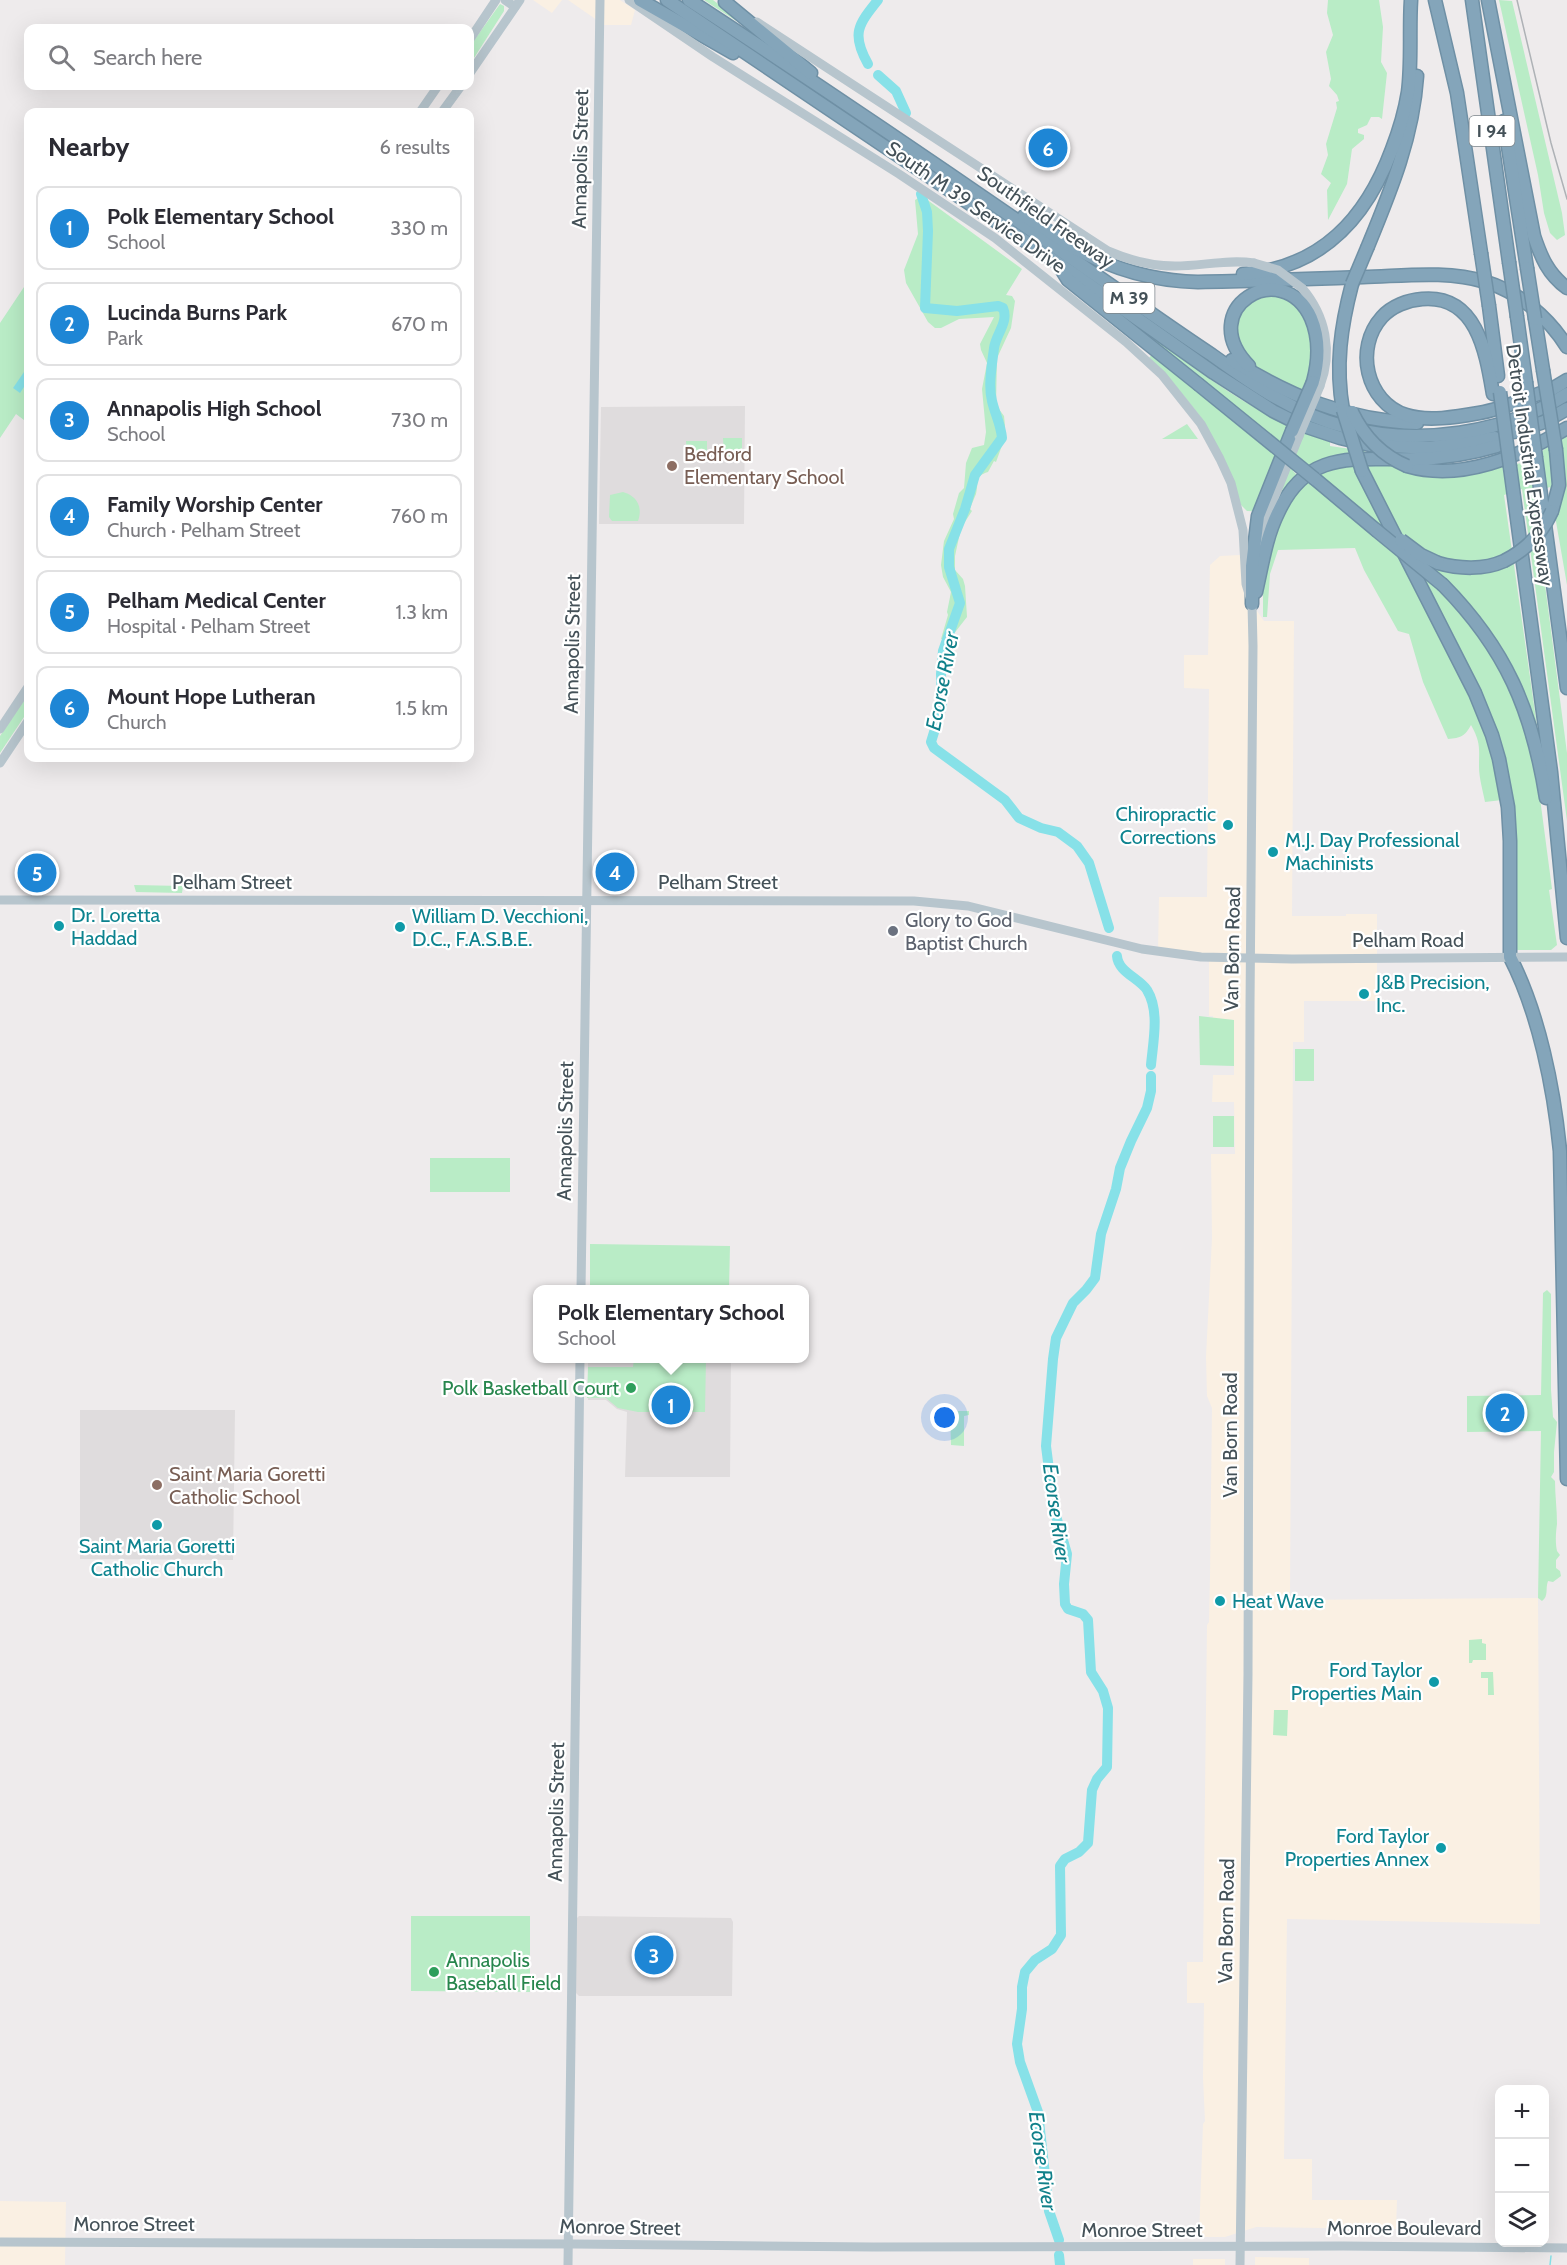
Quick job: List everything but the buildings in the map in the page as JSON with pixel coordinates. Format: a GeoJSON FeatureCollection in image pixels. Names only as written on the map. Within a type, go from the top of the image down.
{"type":"FeatureCollection","features":[{"type":"Feature","properties":{"kind":"highway"},"geometry":{"type":"LineString","coordinates":[[640,0],[848,121]]}},
{"type":"Feature","properties":{"kind":"highway","name":"Southfield Freeway"},"geometry":{"type":"LineString","coordinates":[[667,0],[1273,411],[1301,425],[1370,445],[1446,447],[1505,440]]}},
{"type":"Feature","properties":{"kind":"highway","name":"Southfield Freeway"},"geometry":{"type":"LineString","coordinates":[[689,0],[975,191],[1268,394],[1306,415],[1358,430],[1406,435],[1466,432],[1521,417],[1554,403],[1567,394]]}},
{"type":"Feature","properties":{"kind":"highway"},"geometry":{"type":"LineString","coordinates":[[1413,0],[1418,43],[1413,115],[1402,159],[1352,284],[1339,351],[1348,411],[1362,471],[1475,693],[1494,743],[1508,807],[1510,957],[1517,971],[1541,1046],[1557,1121],[1560,1151],[1567,1479]]}},
{"type":"Feature","properties":{"kind":"highway"},"geometry":{"type":"LineString","coordinates":[[1146,277],[1251,273],[1287,266],[1324,247],[1354,220],[1380,177],[1402,118],[1410,71],[1413,0]]}},
{"type":"Feature","properties":{"kind":"highway","name":"Detroit Industrial Expressway"},"geometry":{"type":"LineString","coordinates":[[1435,0],[1457,93],[1489,306],[1496,393],[1510,467],[1551,772],[1567,934]]}},
{"type":"Feature","properties":{"kind":"highway","name":"Detroit Industrial Expressway"},"geometry":{"type":"LineString","coordinates":[[1472,0],[1567,688]]}},
{"type":"Feature","properties":{"kind":"highway"},"geometry":{"type":"LineString","coordinates":[[1326,489],[1421,555],[1462,568],[1496,565],[1514,556],[1533,541],[1552,511],[1559,485],[1559,474],[1486,0]]}},
{"type":"Feature","properties":{"kind":"highway"},"geometry":{"type":"LineString","coordinates":[[1486,0],[1534,236],[1545,265],[1551,274],[1567,288]]}},
{"type":"Feature","properties":{"kind":"highway"},"geometry":{"type":"LineString","coordinates":[[724,1],[806,67],[826,90]]}},
{"type":"Feature","properties":{"kind":"highway"},"geometry":{"type":"LineString","coordinates":[[975,191],[1029,218],[1098,261],[1146,277],[1197,282],[1430,275],[1469,278],[1505,290],[1525,302],[1546,320],[1566,345]]}},
{"type":"Feature","properties":{"kind":"highway"},"geometry":{"type":"LineString","coordinates":[[1060,266],[1068,280],[1443,585],[1486,635],[1510,676],[1531,725],[1543,776],[1558,896],[1567,934]]}},
{"type":"Feature","properties":{"kind":"highway"},"geometry":{"type":"LineString","coordinates":[[1254,598],[1253,543],[1316,384],[1318,356],[1317,335],[1299,301],[1275,290],[1261,291],[1249,296],[1237,309],[1231,323],[1234,347],[1257,374]]}},
{"type":"Feature","properties":{"kind":"highway"},"geometry":{"type":"LineString","coordinates":[[1496,393],[1478,332],[1470,319],[1452,305],[1426,298],[1413,300],[1392,309],[1375,327],[1366,353],[1369,378],[1380,398],[1407,415],[1445,417],[1478,414],[1552,389]]}},
{"type":"Feature","properties":{"kind":"highway"},"geometry":{"type":"LineString","coordinates":[[1191,341],[1210,346],[1311,403],[1340,412],[1402,422],[1443,422],[1490,415],[1543,395],[1567,380]]}},
{"type":"Feature","properties":{"kind":"highway"},"geometry":{"type":"LineString","coordinates":[[1348,411],[1372,443],[1389,457],[1407,466],[1443,472],[1476,467],[1528,449],[1567,428]]}},
{"type":"Feature","properties":{"kind":"highway"},"geometry":{"type":"LineString","coordinates":[[1254,598],[1276,515],[1293,488],[1317,469],[1345,459],[1437,458],[1482,450],[1505,440],[1545,429],[1562,413]]}},
{"type":"Feature","properties":{"kind":"highway"},"geometry":{"type":"LineString","coordinates":[[1547,543],[1556,563],[1567,632]]}},
{"type":"Feature","properties":{"kind":"street"},"geometry":{"type":"LineString","coordinates":[[474,33],[496,0]]}},
{"type":"Feature","properties":{"kind":"street"},"geometry":{"type":"LineString","coordinates":[[474,67],[517,4],[505,0]]}},
{"type":"Feature","properties":{"kind":"street","name":"Annapolis Street"},"geometry":{"type":"LineString","coordinates":[[581,1285],[600,0]]}},
{"type":"Feature","properties":{"kind":"street","name":"South M 39 Service Drive"},"geometry":{"type":"LineString","coordinates":[[629,0],[713,57],[970,221],[1035,268],[1126,342],[1162,375],[1197,418],[1221,459],[1239,507]]}},
{"type":"Feature","properties":{"kind":"street"},"geometry":{"type":"LineString","coordinates":[[724,1],[1108,251],[1140,262],[1175,266],[1234,261],[1254,263],[1278,270],[1302,288],[1319,313],[1325,333],[1326,365],[1316,384]]}},
{"type":"Feature","properties":{"kind":"street"},"geometry":{"type":"LineString","coordinates":[[423,108],[435,90]]}},
{"type":"Feature","properties":{"kind":"street"},"geometry":{"type":"LineString","coordinates":[[445,108],[458,90]]}},
{"type":"Feature","properties":{"kind":"street"},"geometry":{"type":"LineString","coordinates":[[1239,507],[1244,513],[1263,516]]}},
{"type":"Feature","properties":{"kind":"street","name":"Van Born Road"},"geometry":{"type":"LineString","coordinates":[[1239,507],[1245,547],[1246,584],[1254,598],[1250,959],[1248,1674],[1240,2265]]}},
{"type":"Feature","properties":{"kind":"street"},"geometry":{"type":"LineString","coordinates":[[0,729],[24,693]]}},
{"type":"Feature","properties":{"kind":"street"},"geometry":{"type":"LineString","coordinates":[[0,763],[24,727]]}},
{"type":"Feature","properties":{"kind":"street","name":"Pelham Street"},"geometry":{"type":"LineString","coordinates":[[0,900],[944,902],[1010,915],[1150,950],[1201,957],[1250,959]]}},
{"type":"Feature","properties":{"kind":"street","name":"Pelham Road"},"geometry":{"type":"LineString","coordinates":[[1250,959],[1567,957]]}},
{"type":"Feature","properties":{"kind":"street","name":"Annapolis Street"},"geometry":{"type":"LineString","coordinates":[[568,2265],[580,1363]]}},
{"type":"Feature","properties":{"kind":"street","name":"Monroe Street"},"geometry":{"type":"LineString","coordinates":[[0,2242],[1051,2248],[1240,2246]]}},
{"type":"Feature","properties":{"kind":"street","name":"Monroe Boulevard"},"geometry":{"type":"LineString","coordinates":[[1240,2246],[1567,2248]]}},
{"type":"Feature","properties":{"kind":"shaded area"},"geometry":{"type":"Polygon","coordinates":[[[533,0],[562,0],[552,13],[533,0]]]}},
{"type":"Feature","properties":{"kind":"shaded area"},"geometry":{"type":"Polygon","coordinates":[[[568,0],[620,0],[635,10],[631,25],[604,25],[568,0]]]}},
{"type":"Feature","properties":{"kind":"shaded area","name":"Bedford Elementary School"},"geometry":{"type":"Polygon","coordinates":[[[745,406],[744,524],[599,524],[601,407],[745,406]]]}},
{"type":"Feature","properties":{"kind":"shaded area"},"geometry":{"type":"Polygon","coordinates":[[[1240,555],[1252,604],[1264,621],[1294,621],[1292,916],[1377,914],[1377,1001],[1304,1001],[1304,1042],[1293,1042],[1290,1600],[1538,1598],[1540,1924],[1287,1919],[1284,2159],[1312,2159],[1312,2200],[1397,2200],[1396,2229],[1256,2227],[1225,2237],[1199,2237],[1203,2124],[1205,2121],[1204,2003],[1187,2003],[1187,1962],[1203,1962],[1212,1408],[1207,1396],[1206,1357],[1212,1238],[1211,1154],[1235,1154],[1234,1102],[1212,1102],[1213,1075],[1234,1075],[1234,1020],[1213,1019],[1213,1016],[1209,1016],[1209,957],[1158,951],[1159,897],[1207,897],[1209,689],[1184,688],[1184,655],[1208,655],[1210,565],[1220,556],[1240,555]]]}},
{"type":"Feature","properties":{"kind":"shaded area"},"geometry":{"type":"Polygon","coordinates":[[[588,1363],[731,1363],[730,1477],[625,1477],[627,1412],[617,1409],[606,1400],[588,1400],[588,1363]]]}},
{"type":"Feature","properties":{"kind":"shaded area","name":"Saint Maria Goretti Catholic School"},"geometry":{"type":"Polygon","coordinates":[[[80,1410],[235,1410],[233,1560],[80,1559],[80,1410]]]}},
{"type":"Feature","properties":{"kind":"shaded area"},"geometry":{"type":"Polygon","coordinates":[[[579,1916],[731,1918],[733,1922],[732,1996],[579,1996],[575,1992],[576,1919],[579,1916]]]}},
{"type":"Feature","properties":{"kind":"shaded area"},"geometry":{"type":"Polygon","coordinates":[[[0,2201],[66,2202],[65,2265],[0,2265],[0,2201]]]}},
{"type":"Feature","properties":{"kind":"shaded area"},"geometry":{"type":"Polygon","coordinates":[[[1255,2257],[1309,2258],[1309,2265],[1255,2265],[1255,2257]]]}},
{"type":"Feature","properties":{"kind":"shaded area"},"geometry":{"type":"Polygon","coordinates":[[[1193,2259],[1225,2259],[1225,2265],[1193,2265],[1193,2259]]]}},
{"type":"Feature","properties":{"kind":"green space"},"geometry":{"type":"Polygon","coordinates":[[[704,0],[713,0],[767,41],[704,0]]]}},
{"type":"Feature","properties":{"kind":"green space"},"geometry":{"type":"Polygon","coordinates":[[[1328,0],[1379,0],[1383,27],[1381,62],[1387,73],[1382,119],[1371,117],[1367,125],[1358,129],[1358,133],[1364,135],[1364,139],[1352,149],[1347,184],[1328,220],[1327,190],[1331,183],[1321,174],[1328,155],[1326,144],[1337,108],[1336,102],[1339,101],[1329,86],[1331,79],[1326,52],[1333,35],[1327,13],[1328,0]]]}},
{"type":"Feature","properties":{"kind":"green space"},"geometry":{"type":"Polygon","coordinates":[[[1499,0],[1512,1],[1562,213],[1565,235],[1557,240],[1550,233],[1544,213],[1538,175],[1499,0]]]}},
{"type":"Feature","properties":{"kind":"green space"},"geometry":{"type":"Polygon","coordinates":[[[500,4],[504,6],[504,11],[474,58],[474,40],[500,4]]]}},
{"type":"Feature","properties":{"kind":"green space"},"geometry":{"type":"Polygon","coordinates":[[[922,196],[1022,269],[1006,295],[1012,296],[1015,301],[1011,328],[997,358],[996,405],[1004,416],[1004,440],[996,462],[994,461],[988,472],[978,480],[970,509],[972,511],[961,528],[955,556],[955,570],[963,579],[965,586],[967,617],[949,640],[941,639],[948,615],[951,592],[943,577],[941,565],[944,541],[954,519],[953,514],[959,493],[964,488],[966,463],[972,448],[984,445],[986,432],[982,389],[987,363],[980,344],[994,317],[959,319],[941,328],[935,328],[928,322],[906,283],[904,270],[918,234],[915,200],[922,196]]]}},
{"type":"Feature","properties":{"kind":"green space"},"geometry":{"type":"Polygon","coordinates":[[[24,287],[24,420],[16,414],[0,438],[0,323],[24,287]]]}},
{"type":"Feature","properties":{"kind":"green space"},"geometry":{"type":"Polygon","coordinates":[[[1272,293],[1297,308],[1312,333],[1315,352],[1304,394],[1258,368],[1248,359],[1236,337],[1235,323],[1246,302],[1272,293]]]}},
{"type":"Feature","properties":{"kind":"green space"},"geometry":{"type":"Polygon","coordinates":[[[1150,339],[1154,339],[1217,384],[1260,411],[1330,442],[1330,446],[1365,451],[1365,454],[1328,457],[1310,468],[1302,460],[1293,471],[1299,477],[1275,512],[1247,511],[1241,505],[1200,416],[1170,379],[1149,358],[1158,347],[1150,339]]]}},
{"type":"Feature","properties":{"kind":"green space"},"geometry":{"type":"Polygon","coordinates":[[[1187,424],[1198,439],[1162,439],[1187,424]]]}},
{"type":"Feature","properties":{"kind":"green space"},"geometry":{"type":"Polygon","coordinates":[[[1567,432],[1567,585],[1550,487],[1533,493],[1567,753],[1567,821],[1522,489],[1504,495],[1537,726],[1535,726],[1517,679],[1459,610],[1486,643],[1521,709],[1538,783],[1557,945],[1551,950],[1518,950],[1514,949],[1504,762],[1364,462],[1389,463],[1423,475],[1460,474],[1497,465],[1500,467],[1528,462],[1567,432]]]}},
{"type":"Feature","properties":{"kind":"green space"},"geometry":{"type":"Polygon","coordinates":[[[723,438],[742,438],[742,456],[724,456],[723,438]]]}},
{"type":"Feature","properties":{"kind":"green space"},"geometry":{"type":"Polygon","coordinates":[[[686,441],[707,441],[707,459],[687,460],[686,441]]]}},
{"type":"Feature","properties":{"kind":"green space"},"geometry":{"type":"Polygon","coordinates":[[[1352,463],[1472,698],[1495,761],[1502,800],[1485,802],[1480,776],[1479,746],[1471,725],[1462,736],[1448,739],[1423,682],[1409,634],[1398,631],[1364,570],[1355,548],[1278,550],[1270,574],[1267,617],[1263,617],[1263,585],[1266,564],[1286,503],[1316,473],[1352,463]]]}},
{"type":"Feature","properties":{"kind":"green space"},"geometry":{"type":"Polygon","coordinates":[[[623,492],[632,496],[638,503],[640,511],[638,521],[612,521],[609,517],[610,495],[623,492]]]}},
{"type":"Feature","properties":{"kind":"green space"},"geometry":{"type":"Polygon","coordinates":[[[24,700],[24,717],[0,753],[0,736],[24,700]]]}},
{"type":"Feature","properties":{"kind":"green space"},"geometry":{"type":"Polygon","coordinates":[[[134,885],[183,886],[182,893],[136,892],[134,885]]]}},
{"type":"Feature","properties":{"kind":"green space"},"geometry":{"type":"Polygon","coordinates":[[[1199,1016],[1234,1020],[1234,1066],[1200,1065],[1199,1016]]]}},
{"type":"Feature","properties":{"kind":"green space"},"geometry":{"type":"Polygon","coordinates":[[[1295,1049],[1314,1049],[1314,1081],[1295,1081],[1295,1049]]]}},
{"type":"Feature","properties":{"kind":"green space"},"geometry":{"type":"Polygon","coordinates":[[[1213,1116],[1234,1116],[1234,1147],[1213,1147],[1213,1116]]]}},
{"type":"Feature","properties":{"kind":"green space"},"geometry":{"type":"Polygon","coordinates":[[[430,1158],[510,1158],[510,1192],[430,1192],[430,1158]]]}},
{"type":"Feature","properties":{"kind":"green space"},"geometry":{"type":"Polygon","coordinates":[[[590,1244],[730,1246],[729,1285],[590,1285],[590,1244]]]}},
{"type":"Feature","properties":{"kind":"green space"},"geometry":{"type":"Polygon","coordinates":[[[1547,1290],[1551,1294],[1551,1390],[1553,1417],[1557,1422],[1554,1472],[1551,1477],[1555,1481],[1556,1544],[1560,1555],[1556,1560],[1556,1568],[1560,1571],[1561,1576],[1553,1582],[1548,1581],[1546,1595],[1542,1601],[1538,1598],[1541,1431],[1467,1432],[1467,1396],[1541,1395],[1543,1293],[1547,1290]]]}},
{"type":"Feature","properties":{"kind":"green space"},"geometry":{"type":"Polygon","coordinates":[[[634,1363],[706,1363],[705,1412],[638,1412],[618,1408],[606,1398],[587,1398],[588,1367],[633,1367],[634,1363]]]}},
{"type":"Feature","properties":{"kind":"green space"},"geometry":{"type":"Polygon","coordinates":[[[950,1411],[969,1411],[969,1415],[964,1416],[964,1446],[951,1445],[950,1411]]]}},
{"type":"Feature","properties":{"kind":"green space"},"geometry":{"type":"Polygon","coordinates":[[[1482,1639],[1482,1643],[1486,1644],[1486,1660],[1473,1660],[1469,1663],[1469,1640],[1482,1639]]]}},
{"type":"Feature","properties":{"kind":"green space"},"geometry":{"type":"Polygon","coordinates":[[[1481,1672],[1493,1672],[1494,1695],[1488,1695],[1488,1678],[1481,1678],[1481,1672]]]}},
{"type":"Feature","properties":{"kind":"green space"},"geometry":{"type":"Polygon","coordinates":[[[1274,1710],[1288,1710],[1287,1736],[1273,1735],[1274,1710]]]}},
{"type":"Feature","properties":{"kind":"green space"},"geometry":{"type":"Polygon","coordinates":[[[411,1916],[530,1916],[530,1992],[411,1991],[411,1916]]]}},
{"type":"Feature","properties":{"kind":"water"},"geometry":{"type":"Polygon","coordinates":[[[24,372],[24,387],[20,393],[13,388],[24,372]]]}},
{"type":"Feature","properties":{"kind":"waterway","name":"Ecorse River"},"geometry":{"type":"LineString","coordinates":[[868,64],[860,45],[859,30],[878,0]]}},
{"type":"Feature","properties":{"kind":"waterway","name":"Ecorse River"},"geometry":{"type":"LineString","coordinates":[[878,75],[896,91],[906,113]]}},
{"type":"Feature","properties":{"kind":"waterway","name":"Ecorse River"},"geometry":{"type":"LineString","coordinates":[[921,194],[927,212],[928,231],[925,308],[957,311],[998,306],[1003,308],[1004,313],[1003,323],[995,343],[990,382],[992,401],[1002,438],[975,475],[965,509],[949,549],[949,567],[960,603],[943,651],[942,706],[931,742],[934,748],[1005,800],[1019,818],[1041,828],[1058,832],[1077,846],[1089,863],[1109,928]]}},
{"type":"Feature","properties":{"kind":"waterway","name":"Ecorse River"},"geometry":{"type":"LineString","coordinates":[[1117,956],[1118,962],[1125,971],[1147,990],[1151,998],[1155,1017],[1151,1065]]}},
{"type":"Feature","properties":{"kind":"waterway","name":"Ecorse River"},"geometry":{"type":"LineString","coordinates":[[1059,2240],[1049,2211],[1038,2112],[1020,2062],[1017,2044],[1022,2009],[1022,1987],[1025,1972],[1035,1960],[1052,1949],[1061,1935],[1060,1866],[1065,1859],[1079,1852],[1088,1843],[1092,1790],[1097,1779],[1107,1767],[1108,1708],[1103,1691],[1091,1672],[1088,1620],[1083,1614],[1068,1609],[1065,1604],[1067,1554],[1054,1509],[1046,1446],[1056,1338],[1073,1303],[1095,1278],[1101,1234],[1116,1189],[1120,1168],[1147,1108],[1151,1091],[1151,1076]]}},
{"type":"Feature","properties":{"kind":"waterway","name":"Ecorse River"},"geometry":{"type":"LineString","coordinates":[[1059,2255],[1060,2265]]}},
{"type":"Feature","properties":{"kind":"waterway"},"geometry":{"type":"LineString","coordinates":[[1550,2265],[1551,2256]]}},
{"type":"Feature","properties":{"kind":"railway"},"geometry":{"type":"LineString","coordinates":[[1517,0],[1551,143],[1567,199]]}},
{"type":"Feature","properties":{"kind":"place","name":"Mount Hope Lutheran"},"geometry":{"type":"Point","coordinates":[1048,148]}},
{"type":"Feature","properties":{"kind":"place","name":"Bedford Elementary School"},"geometry":{"type":"Point","coordinates":[672,466]}},
{"type":"Feature","properties":{"kind":"place","name":"Chiropractic Corrections"},"geometry":{"type":"Point","coordinates":[1228,825]}},
{"type":"Feature","properties":{"kind":"place","name":"M.J. Day Professional Machinists"},"geometry":{"type":"Point","coordinates":[1273,852]}},
{"type":"Feature","properties":{"kind":"place","name":"Family Worship Center"},"geometry":{"type":"Point","coordinates":[615,872]}},
{"type":"Feature","properties":{"kind":"place","name":"Pelham Medical Center"},"geometry":{"type":"Point","coordinates":[37,873]}},
{"type":"Feature","properties":{"kind":"place","name":"Dr. Loretta Haddad"},"geometry":{"type":"Point","coordinates":[59,926]}},
{"type":"Feature","properties":{"kind":"place","name":"William D. Vecchioni, D.C., F.A.S.B.E."},"geometry":{"type":"Point","coordinates":[400,927]}},
{"type":"Feature","properties":{"kind":"place","name":"Glory to God Baptist Church"},"geometry":{"type":"Point","coordinates":[893,931]}},
{"type":"Feature","properties":{"kind":"place","name":"J&B Precision, Inc."},"geometry":{"type":"Point","coordinates":[1364,994]}},
{"type":"Feature","properties":{"kind":"place","name":"Polk Basketball Court"},"geometry":{"type":"Point","coordinates":[631,1388]}},
{"type":"Feature","properties":{"kind":"place","name":"Polk Elementary School"},"geometry":{"type":"Point","coordinates":[671,1405]}},
{"type":"Feature","properties":{"kind":"place","name":"Lucinda Burns Park"},"geometry":{"type":"Point","coordinates":[1505,1413]}},
{"type":"Feature","properties":{"kind":"place","name":"Saint Maria Goretti Catholic School"},"geometry":{"type":"Point","coordinates":[157,1485]}},
{"type":"Feature","properties":{"kind":"place","name":"Saint Maria Goretti Catholic Church"},"geometry":{"type":"Point","coordinates":[157,1525]}},
{"type":"Feature","properties":{"kind":"place","name":"Heat Wave"},"geometry":{"type":"Point","coordinates":[1220,1601]}},
{"type":"Feature","properties":{"kind":"place","name":"Ford Taylor Properties Main"},"geometry":{"type":"Point","coordinates":[1434,1682]}},
{"type":"Feature","properties":{"kind":"place","name":"Ford Taylor Properties Annex"},"geometry":{"type":"Point","coordinates":[1441,1848]}},
{"type":"Feature","properties":{"kind":"place","name":"Annapolis High School"},"geometry":{"type":"Point","coordinates":[654,1955]}},
{"type":"Feature","properties":{"kind":"place","name":"Annapolis Baseball Field"},"geometry":{"type":"Point","coordinates":[434,1972]}}]}
